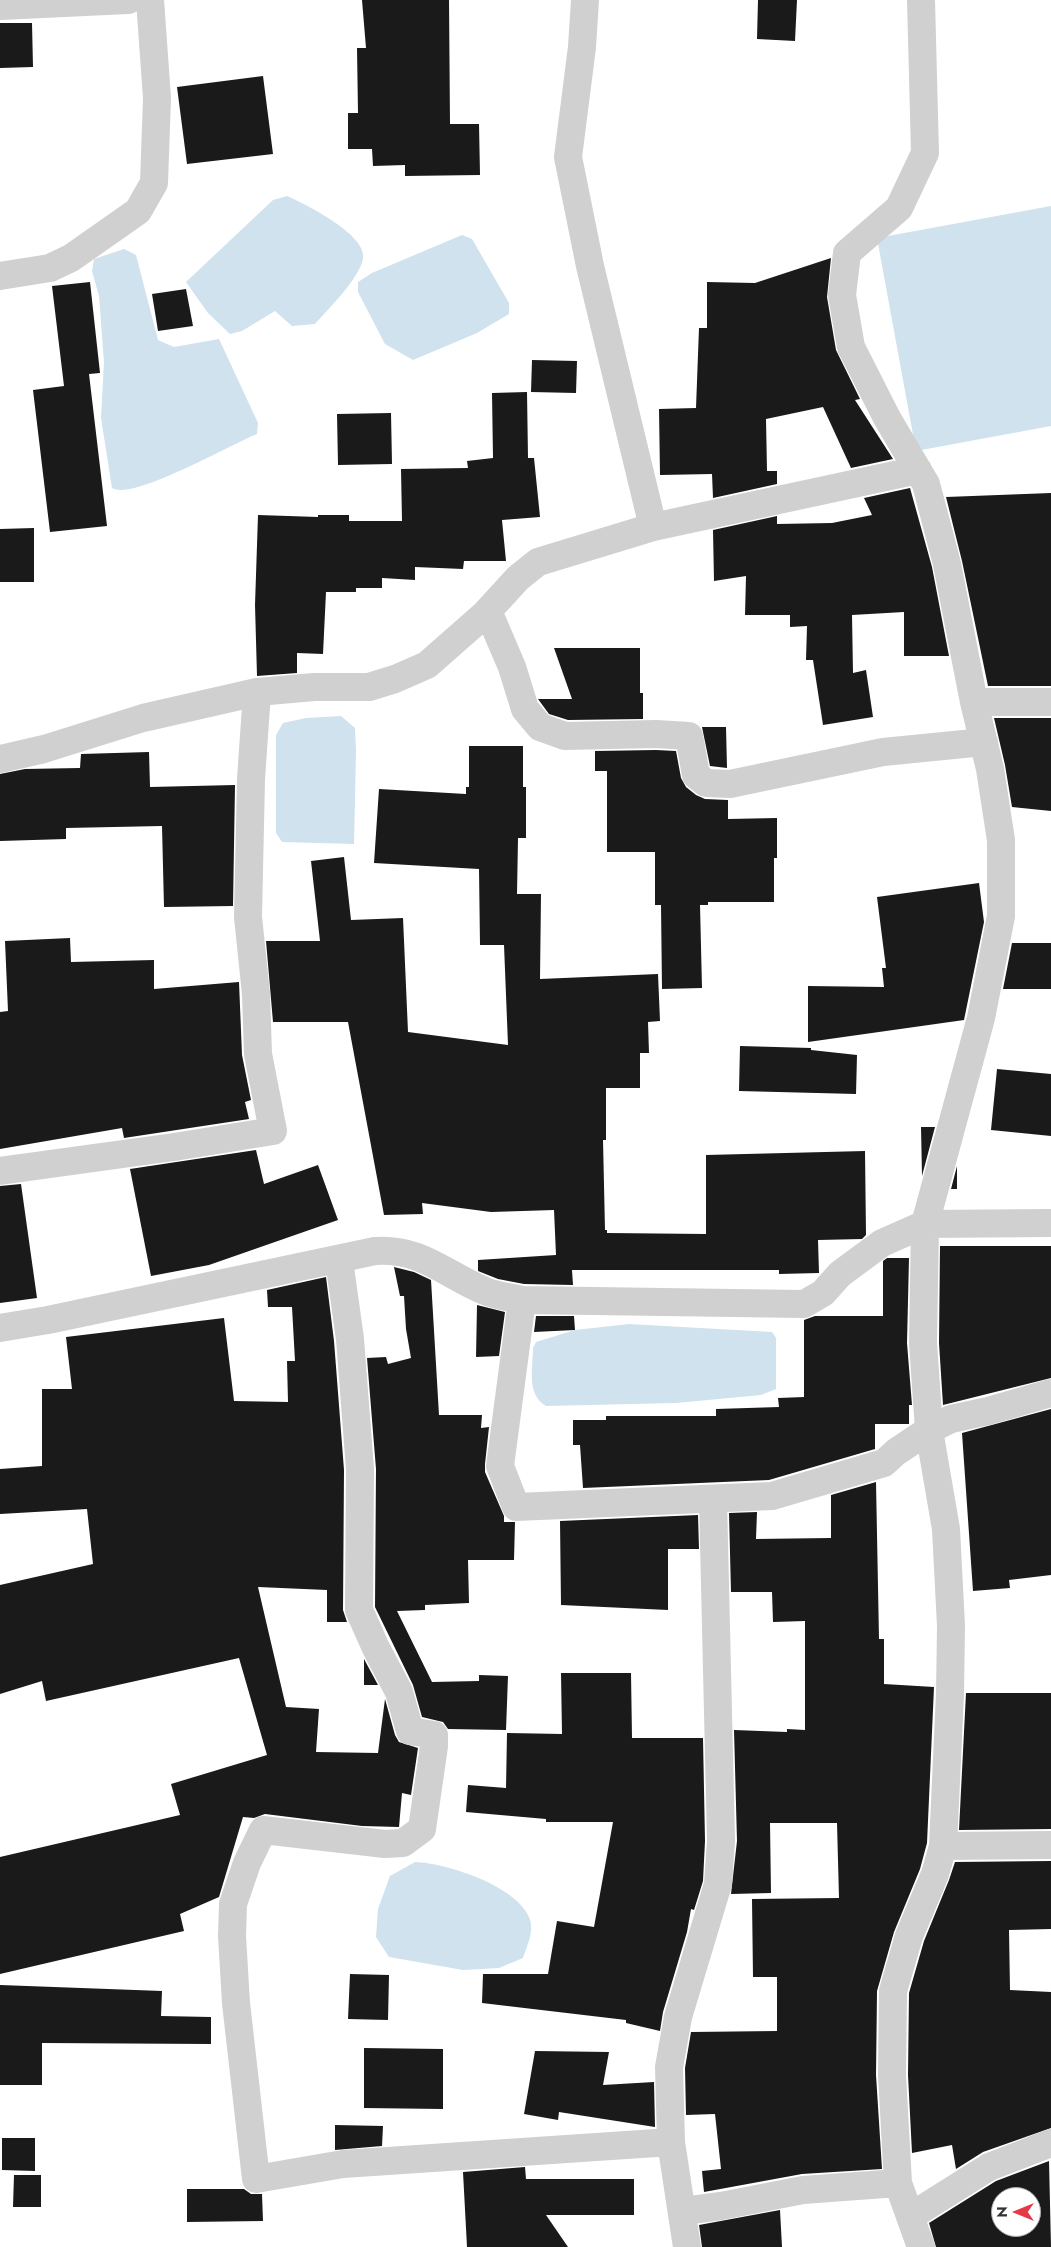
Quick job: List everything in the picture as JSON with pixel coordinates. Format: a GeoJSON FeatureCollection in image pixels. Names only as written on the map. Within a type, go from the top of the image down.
{"type":"FeatureCollection","features":[{"type":"Feature","properties":{"kind":"street"},"geometry":{"type":"LineString","coordinates":[[0,6],[128,0]]}},
{"type":"Feature","properties":{"kind":"street"},"geometry":{"type":"LineString","coordinates":[[0,276],[50,268],[71,258],[138,211],[154,183],[157,98],[150,0]]}},
{"type":"Feature","properties":{"kind":"street"},"geometry":{"type":"LineString","coordinates":[[585,0],[582,47],[568,157],[590,266],[653,527]]}},
{"type":"Feature","properties":{"kind":"street"},"geometry":{"type":"LineString","coordinates":[[921,0],[925,153],[899,208],[847,253],[842,295],[851,347],[887,418],[926,484],[947,564],[974,702],[984,742],[1001,840],[1001,916],[981,1018],[925,1224],[923,1343],[929,1430],[946,1529],[951,1626],[943,1846],[935,1874],[908,1936],[893,1991],[892,2075],[898,2183],[922,2247]]}},
{"type":"Feature","properties":{"kind":"street"},"geometry":{"type":"LineString","coordinates":[[0,759],[44,749],[143,718],[257,692],[314,687],[369,687],[395,679],[428,665],[488,611],[518,578],[538,562],[653,527],[918,470]]}},
{"type":"Feature","properties":{"kind":"street"},"geometry":{"type":"LineString","coordinates":[[488,611],[512,667],[525,708],[540,727],[565,736],[656,734],[689,736],[696,775],[706,783],[730,784],[883,752],[984,742]]}},
{"type":"Feature","properties":{"kind":"street"},"geometry":{"type":"LineString","coordinates":[[0,1171],[273,1131],[258,1054],[256,994],[248,917],[251,779],[257,692]]}},
{"type":"Feature","properties":{"kind":"street"},"geometry":{"type":"LineString","coordinates":[[974,702],[1051,702]]}},
{"type":"Feature","properties":{"kind":"street"},"geometry":{"type":"LineString","coordinates":[[0,1328],[339,1260],[375,1251],[390,1250],[406,1252],[434,1264],[486,1292],[522,1300],[804,1304],[823,1293],[840,1274],[882,1244],[925,1224],[1051,1222]]}},
{"type":"Feature","properties":{"kind":"street"},"geometry":{"type":"LineString","coordinates":[[339,1260],[350,1339],[360,1469],[359,1610],[399,1692],[410,1732],[434,1735],[434,1746],[422,1829],[403,1843],[385,1844],[263,1830],[248,1863],[234,1904],[232,1936],[236,2002],[256,2179],[343,2164],[671,2142]]}},
{"type":"Feature","properties":{"kind":"street"},"geometry":{"type":"LineString","coordinates":[[522,1300],[500,1466],[516,1507],[772,1496],[884,1463],[896,1452],[929,1430],[951,1419],[988,1412],[1051,1393]]}},
{"type":"Feature","properties":{"kind":"street"},"geometry":{"type":"LineString","coordinates":[[687,2247],[671,2142],[669,2068],[678,2018],[718,1884],[721,1841],[713,1498]]}},
{"type":"Feature","properties":{"kind":"street"},"geometry":{"type":"LineString","coordinates":[[943,1846],[1051,1845]]}},
{"type":"Feature","properties":{"kind":"street"},"geometry":{"type":"LineString","coordinates":[[911,2216],[989,2167],[1051,2143]]}},
{"type":"Feature","properties":{"kind":"street"},"geometry":{"type":"LineString","coordinates":[[683,2211],[721,2206],[803,2190],[898,2183]]}},
{"type":"Feature","properties":{"kind":"water"},"geometry":{"type":"Polygon","coordinates":[[[287,196],[320,213],[356,240],[362,250],[363,259],[360,267],[356,276],[343,293],[315,324],[292,326],[275,311],[242,331],[230,334],[208,313],[186,282],[273,200],[287,196]]]}},
{"type":"Feature","properties":{"kind":"water"},"geometry":{"type":"Polygon","coordinates":[[[1051,206],[1051,426],[916,451],[877,238],[1051,206]]]}},
{"type":"Feature","properties":{"kind":"water"},"geometry":{"type":"Polygon","coordinates":[[[462,235],[472,239],[509,303],[509,314],[477,333],[413,360],[385,344],[358,292],[358,282],[372,273],[462,235]]]}},
{"type":"Feature","properties":{"kind":"water"},"geometry":{"type":"Polygon","coordinates":[[[124,249],[136,255],[158,340],[174,347],[219,339],[258,423],[257,434],[183,470],[140,486],[123,490],[112,488],[101,418],[104,362],[99,296],[92,271],[94,259],[124,249]]]}},
{"type":"Feature","properties":{"kind":"water"},"geometry":{"type":"Polygon","coordinates":[[[341,716],[355,728],[354,844],[282,842],[276,833],[276,735],[283,723],[306,718],[341,716]]]}},
{"type":"Feature","properties":{"kind":"water"},"geometry":{"type":"Polygon","coordinates":[[[629,1324],[772,1332],[776,1338],[776,1389],[761,1395],[676,1403],[546,1406],[540,1401],[533,1388],[532,1380],[533,1348],[536,1342],[575,1330],[629,1324]]]}},
{"type":"Feature","properties":{"kind":"water"},"geometry":{"type":"Polygon","coordinates":[[[415,1862],[429,1863],[462,1872],[496,1886],[510,1895],[522,1906],[531,1922],[530,1938],[523,1958],[499,1968],[463,1970],[389,1957],[376,1937],[378,1909],[390,1876],[415,1862]]]}},
{"type":"Feature","properties":{"kind":"building"},"geometry":{"type":"Polygon","coordinates":[[[362,0],[449,0],[450,124],[479,124],[480,175],[405,176],[405,165],[373,166],[372,149],[348,149],[348,113],[358,113],[357,48],[366,48],[362,0]]]}},
{"type":"Feature","properties":{"kind":"building"},"geometry":{"type":"Polygon","coordinates":[[[758,0],[797,0],[795,41],[757,39],[758,0]]]}},
{"type":"Feature","properties":{"kind":"building"},"geometry":{"type":"Polygon","coordinates":[[[0,23],[32,23],[33,67],[0,68],[0,23]]]}},
{"type":"Feature","properties":{"kind":"building"},"geometry":{"type":"Polygon","coordinates":[[[263,76],[273,154],[187,164],[177,87],[263,76]]]}},
{"type":"Feature","properties":{"kind":"building"},"geometry":{"type":"Polygon","coordinates":[[[831,258],[827,297],[836,350],[860,399],[855,400],[893,459],[851,468],[823,407],[766,419],[767,471],[777,471],[777,484],[713,498],[712,474],[660,475],[659,409],[696,408],[699,328],[707,328],[707,282],[755,283],[831,258]]]}},
{"type":"Feature","properties":{"kind":"building"},"geometry":{"type":"Polygon","coordinates":[[[90,282],[100,373],[89,374],[107,526],[50,532],[33,390],[64,386],[52,286],[90,282]]]}},
{"type":"Feature","properties":{"kind":"building"},"geometry":{"type":"Polygon","coordinates":[[[186,289],[193,326],[158,331],[152,294],[186,289]]]}},
{"type":"Feature","properties":{"kind":"building"},"geometry":{"type":"Polygon","coordinates":[[[532,360],[577,361],[576,393],[531,392],[532,360]]]}},
{"type":"Feature","properties":{"kind":"building"},"geometry":{"type":"Polygon","coordinates":[[[527,392],[528,458],[534,458],[540,517],[502,520],[506,561],[464,561],[463,569],[415,567],[415,580],[382,578],[382,588],[356,588],[356,592],[326,592],[323,654],[297,653],[297,673],[257,676],[255,605],[258,515],[318,517],[318,515],[349,515],[349,521],[402,521],[401,469],[468,468],[467,461],[493,458],[492,393],[527,392]]]}},
{"type":"Feature","properties":{"kind":"building"},"geometry":{"type":"Polygon","coordinates":[[[391,413],[392,464],[338,465],[337,414],[391,413]]]}},
{"type":"Feature","properties":{"kind":"building"},"geometry":{"type":"Polygon","coordinates":[[[910,488],[932,567],[949,656],[904,656],[904,612],[852,615],[853,673],[866,670],[873,717],[823,725],[813,660],[806,660],[807,626],[790,627],[790,615],[745,615],[746,576],[714,581],[713,530],[777,516],[777,524],[832,523],[872,515],[864,498],[910,488]]]}},
{"type":"Feature","properties":{"kind":"building"},"geometry":{"type":"Polygon","coordinates":[[[1051,493],[1051,686],[988,686],[962,561],[946,497],[1051,493]]]}},
{"type":"Feature","properties":{"kind":"building"},"geometry":{"type":"Polygon","coordinates":[[[34,528],[34,582],[0,582],[0,529],[34,528]]]}},
{"type":"Feature","properties":{"kind":"building"},"geometry":{"type":"Polygon","coordinates":[[[554,648],[640,648],[640,693],[643,693],[643,719],[568,720],[549,714],[538,699],[572,699],[554,648]]]}},
{"type":"Feature","properties":{"kind":"building"},"geometry":{"type":"Polygon","coordinates":[[[994,718],[1051,718],[1051,811],[1012,807],[994,718]]]}},
{"type":"Feature","properties":{"kind":"building"},"geometry":{"type":"Polygon","coordinates":[[[702,727],[726,727],[727,768],[710,766],[702,727]]]}},
{"type":"Feature","properties":{"kind":"building"},"geometry":{"type":"Polygon","coordinates":[[[469,746],[523,746],[523,787],[526,787],[526,838],[518,838],[517,894],[541,894],[540,979],[658,974],[660,1021],[648,1022],[649,1053],[640,1053],[640,1088],[606,1088],[606,1140],[603,1140],[605,1230],[607,1230],[607,1233],[706,1234],[706,1155],[865,1151],[866,1235],[862,1239],[818,1240],[819,1273],[779,1274],[779,1270],[572,1270],[573,1285],[524,1284],[498,1279],[478,1271],[478,1260],[556,1255],[554,1210],[491,1212],[422,1203],[423,1214],[384,1215],[348,1022],[273,1022],[266,941],[320,941],[311,861],[344,857],[351,920],[403,918],[408,1032],[508,1045],[504,945],[480,945],[479,869],[374,863],[379,789],[466,794],[466,787],[469,787],[469,746]]]}},
{"type":"Feature","properties":{"kind":"building"},"geometry":{"type":"Polygon","coordinates":[[[595,751],[676,751],[681,778],[686,787],[696,795],[705,799],[728,800],[728,819],[777,818],[777,858],[774,858],[774,902],[708,902],[708,905],[700,905],[702,988],[662,989],[661,905],[655,905],[655,852],[607,852],[607,771],[595,771],[595,751]]]}},
{"type":"Feature","properties":{"kind":"building"},"geometry":{"type":"Polygon","coordinates":[[[149,752],[150,787],[235,785],[233,906],[164,907],[162,826],[66,828],[66,839],[0,841],[0,774],[25,769],[80,768],[81,754],[149,752]]]}},
{"type":"Feature","properties":{"kind":"building"},"geometry":{"type":"Polygon","coordinates":[[[979,883],[984,922],[964,1020],[808,1042],[808,986],[884,987],[882,968],[886,968],[877,897],[979,883]]]}},
{"type":"Feature","properties":{"kind":"building"},"geometry":{"type":"Polygon","coordinates":[[[70,938],[71,962],[154,960],[154,989],[239,982],[242,1055],[251,1100],[245,1102],[249,1119],[124,1138],[122,1128],[0,1149],[0,1012],[8,1011],[5,941],[70,938]]]}},
{"type":"Feature","properties":{"kind":"building"},"geometry":{"type":"Polygon","coordinates":[[[1012,943],[1051,943],[1051,989],[1003,989],[1012,943]]]}},
{"type":"Feature","properties":{"kind":"building"},"geometry":{"type":"Polygon","coordinates":[[[740,1046],[811,1048],[811,1050],[857,1055],[856,1094],[739,1091],[740,1046]]]}},
{"type":"Feature","properties":{"kind":"building"},"geometry":{"type":"Polygon","coordinates":[[[997,1069],[1051,1074],[1051,1136],[991,1130],[997,1069]]]}},
{"type":"Feature","properties":{"kind":"building"},"geometry":{"type":"Polygon","coordinates":[[[921,1127],[935,1127],[922,1176],[921,1127]]]}},
{"type":"Feature","properties":{"kind":"building"},"geometry":{"type":"Polygon","coordinates":[[[256,1150],[264,1184],[318,1165],[338,1220],[209,1265],[151,1276],[130,1169],[256,1150]]]}},
{"type":"Feature","properties":{"kind":"building"},"geometry":{"type":"Polygon","coordinates":[[[957,1166],[957,1189],[951,1189],[957,1166]]]}},
{"type":"Feature","properties":{"kind":"building"},"geometry":{"type":"Polygon","coordinates":[[[21,1184],[37,1298],[0,1303],[0,1186],[21,1184]]]}},
{"type":"Feature","properties":{"kind":"building"},"geometry":{"type":"Polygon","coordinates":[[[940,1246],[1051,1246],[1051,1378],[943,1405],[939,1343],[940,1246]]]}},
{"type":"Feature","properties":{"kind":"building"},"geometry":{"type":"Polygon","coordinates":[[[887,1258],[909,1258],[907,1343],[912,1405],[909,1405],[909,1424],[875,1424],[875,1449],[769,1480],[583,1488],[580,1445],[573,1445],[573,1420],[606,1420],[606,1416],[716,1416],[716,1409],[779,1407],[778,1398],[804,1397],[804,1320],[815,1316],[883,1316],[883,1261],[887,1258]]]}},
{"type":"Feature","properties":{"kind":"building"},"geometry":{"type":"Polygon","coordinates":[[[394,1267],[414,1272],[431,1280],[439,1415],[482,1415],[481,1428],[489,1427],[485,1472],[504,1516],[504,1522],[515,1522],[514,1560],[468,1560],[469,1603],[425,1605],[425,1610],[397,1611],[432,1682],[479,1681],[479,1675],[508,1676],[506,1730],[448,1729],[443,1722],[422,1717],[413,1685],[375,1607],[376,1469],[367,1358],[386,1357],[388,1364],[411,1358],[406,1329],[404,1296],[400,1296],[394,1267]]]}},
{"type":"Feature","properties":{"kind":"building"},"geometry":{"type":"Polygon","coordinates":[[[326,1277],[334,1341],[344,1470],[343,1610],[347,1622],[327,1622],[327,1590],[258,1587],[286,1707],[319,1709],[316,1752],[378,1753],[385,1699],[395,1735],[399,1742],[418,1748],[411,1795],[402,1793],[399,1827],[362,1826],[265,1814],[254,1818],[243,1817],[219,1897],[180,1914],[184,1931],[0,1974],[0,1857],[180,1815],[171,1784],[267,1755],[239,1658],[46,1701],[42,1681],[0,1694],[0,1585],[93,1564],[87,1509],[0,1514],[0,1469],[42,1466],[42,1389],[72,1389],[66,1337],[224,1318],[234,1401],[288,1402],[287,1361],[295,1361],[292,1307],[268,1307],[267,1290],[326,1277]]]}},
{"type":"Feature","properties":{"kind":"building"},"geometry":{"type":"Polygon","coordinates":[[[477,1305],[505,1312],[499,1356],[476,1357],[477,1305]]]}},
{"type":"Feature","properties":{"kind":"building"},"geometry":{"type":"Polygon","coordinates":[[[536,1316],[574,1316],[575,1330],[534,1332],[536,1316]]]}},
{"type":"Feature","properties":{"kind":"building"},"geometry":{"type":"Polygon","coordinates":[[[1051,1409],[1051,1575],[1009,1580],[1010,1588],[973,1591],[962,1433],[1051,1409]]]}},
{"type":"Feature","properties":{"kind":"building"},"geometry":{"type":"Polygon","coordinates":[[[876,1482],[879,1639],[884,1639],[884,1684],[934,1687],[927,1843],[920,1869],[894,1932],[877,1991],[876,2075],[882,2169],[802,2174],[704,2192],[702,2171],[721,2169],[715,2114],[686,2115],[685,2068],[691,2032],[777,2031],[777,1977],[753,1977],[752,1899],[839,1898],[837,1823],[770,1823],[771,1893],[731,1894],[737,1841],[734,1730],[787,1732],[787,1729],[805,1730],[805,1621],[773,1622],[772,1592],[731,1592],[729,1513],[757,1512],[756,1539],[831,1538],[831,1495],[876,1482]]]}},
{"type":"Feature","properties":{"kind":"building"},"geometry":{"type":"Polygon","coordinates":[[[698,1515],[699,1549],[668,1549],[668,1610],[561,1605],[560,1521],[698,1515]]]}},
{"type":"Feature","properties":{"kind":"building"},"geometry":{"type":"Polygon","coordinates":[[[364,1659],[378,1685],[364,1685],[364,1659]]]}},
{"type":"Feature","properties":{"kind":"building"},"geometry":{"type":"Polygon","coordinates":[[[561,1673],[631,1673],[632,1738],[703,1738],[705,1841],[703,1881],[694,1910],[691,1909],[687,1932],[663,2012],[660,2031],[626,2023],[626,2020],[482,2003],[483,1974],[548,1974],[557,1921],[594,1927],[613,1822],[546,1822],[546,1819],[466,1812],[468,1785],[506,1788],[507,1733],[562,1734],[561,1673]]]}},
{"type":"Feature","properties":{"kind":"building"},"geometry":{"type":"Polygon","coordinates":[[[966,1693],[1051,1693],[1051,1829],[959,1830],[966,1693]]]}},
{"type":"Feature","properties":{"kind":"building"},"geometry":{"type":"Polygon","coordinates":[[[1051,1861],[1051,1929],[1009,1930],[1010,1990],[1051,1992],[1051,2128],[983,2152],[956,2169],[952,2145],[912,2153],[908,2075],[909,1993],[924,1941],[955,1862],[1051,1861]]]}},
{"type":"Feature","properties":{"kind":"building"},"geometry":{"type":"Polygon","coordinates":[[[350,1974],[389,1975],[388,2020],[348,2019],[350,1974]]]}},
{"type":"Feature","properties":{"kind":"building"},"geometry":{"type":"Polygon","coordinates":[[[0,1985],[162,1991],[161,2016],[211,2017],[211,2044],[42,2043],[42,2085],[0,2085],[0,1985]]]}},
{"type":"Feature","properties":{"kind":"building"},"geometry":{"type":"Polygon","coordinates":[[[364,2048],[443,2049],[443,2109],[364,2108],[364,2048]]]}},
{"type":"Feature","properties":{"kind":"building"},"geometry":{"type":"Polygon","coordinates":[[[535,2051],[609,2052],[603,2085],[654,2082],[655,2127],[559,2112],[558,2120],[524,2114],[535,2051]]]}},
{"type":"Feature","properties":{"kind":"building"},"geometry":{"type":"Polygon","coordinates":[[[335,2125],[383,2126],[382,2146],[335,2150],[335,2125]]]}},
{"type":"Feature","properties":{"kind":"building"},"geometry":{"type":"Polygon","coordinates":[[[2,2138],[35,2138],[35,2171],[2,2170],[2,2138]]]}},
{"type":"Feature","properties":{"kind":"building"},"geometry":{"type":"Polygon","coordinates":[[[1049,2161],[1051,2247],[936,2247],[929,2223],[996,2181],[1049,2161]]]}},
{"type":"Feature","properties":{"kind":"building"},"geometry":{"type":"Polygon","coordinates":[[[525,2167],[526,2179],[634,2179],[634,2215],[546,2215],[568,2247],[467,2247],[463,2172],[525,2167]]]}},
{"type":"Feature","properties":{"kind":"building"},"geometry":{"type":"Polygon","coordinates":[[[14,2175],[41,2175],[41,2207],[13,2207],[14,2175]]]}},
{"type":"Feature","properties":{"kind":"building"},"geometry":{"type":"Polygon","coordinates":[[[187,2189],[244,2189],[251,2194],[262,2194],[263,2221],[187,2222],[187,2189]]]}},
{"type":"Feature","properties":{"kind":"building"},"geometry":{"type":"Polygon","coordinates":[[[780,2210],[782,2247],[702,2247],[699,2225],[780,2210]]]}}]}
